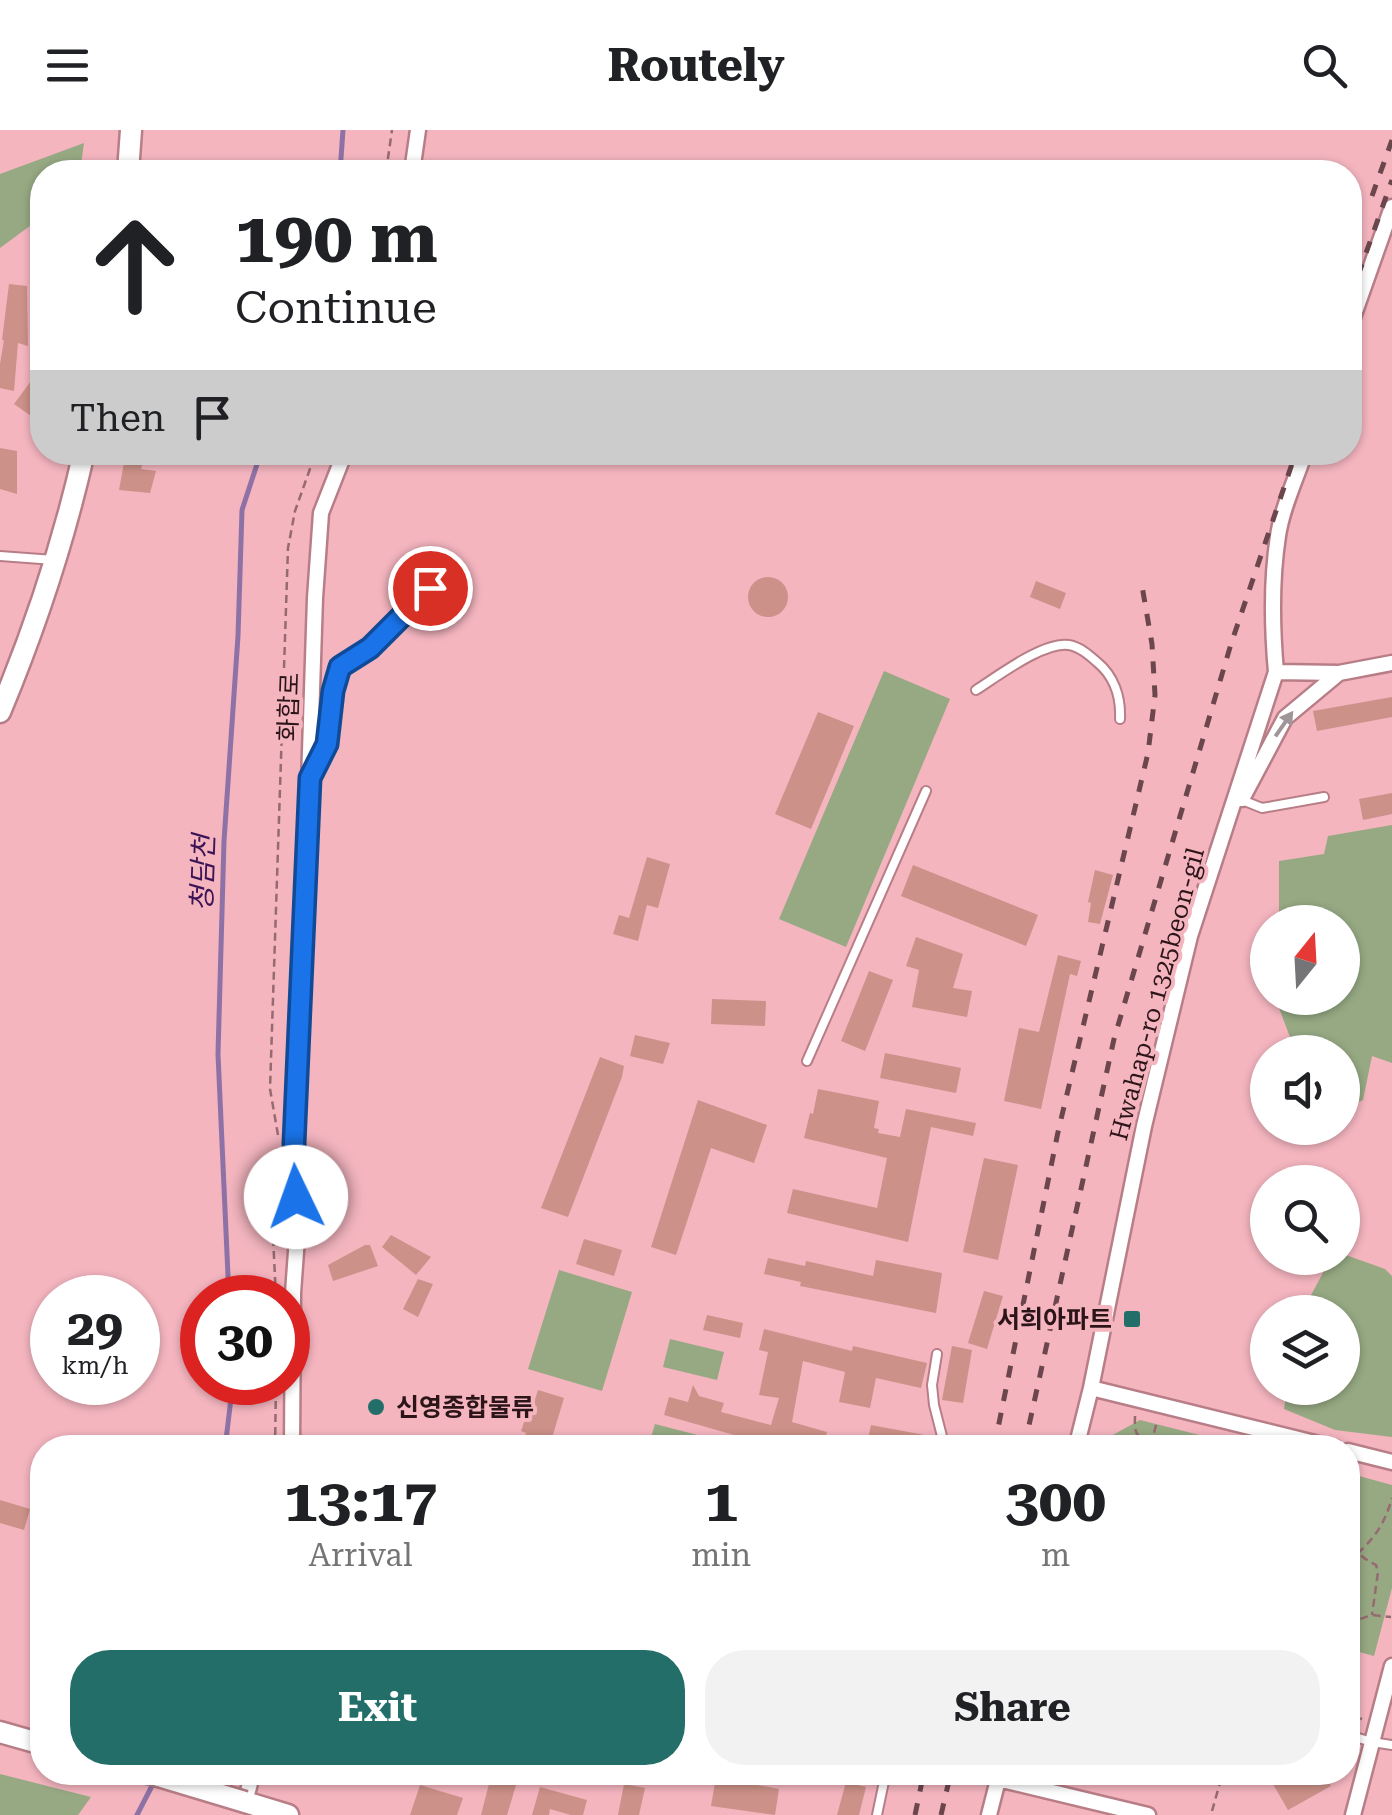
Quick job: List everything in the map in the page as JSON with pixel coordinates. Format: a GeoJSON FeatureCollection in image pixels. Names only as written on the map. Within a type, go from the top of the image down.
{"type":"FeatureCollection","features":[{"type":"Feature","properties":{"kind":"main road"},"geometry":{"type":"LineString","coordinates":[[129,160],[132,130]]}},
{"type":"Feature","properties":{"kind":"main road"},"geometry":{"type":"LineString","coordinates":[[0,712],[54,560],[81,465]]}},
{"type":"Feature","properties":{"kind":"main road"},"geometry":{"type":"LineString","coordinates":[[0,1732],[30,1741]]}},
{"type":"Feature","properties":{"kind":"main road"},"geometry":{"type":"LineString","coordinates":[[188,1785],[288,1815]]}},
{"type":"Feature","properties":{"kind":"street"},"geometry":{"type":"LineString","coordinates":[[414,160],[418,130]]}},
{"type":"Feature","properties":{"kind":"street"},"geometry":{"type":"LineString","coordinates":[[1362,292],[1392,207]]}},
{"type":"Feature","properties":{"kind":"street","name":"화합로"},"geometry":{"type":"LineString","coordinates":[[292,1435],[293,1294],[298,1224],[294,1143],[315,598],[321,513],[340,465]]}},
{"type":"Feature","properties":{"kind":"street"},"geometry":{"type":"LineString","coordinates":[[1301,465],[1278,533],[1273,597],[1276,672],[1339,673],[1392,663]]}},
{"type":"Feature","properties":{"kind":"street","name":"Hwahap-ro 1325beon-gil"},"geometry":{"type":"LineString","coordinates":[[1079,1435],[1144,1126],[1190,936],[1276,672]]}},
{"type":"Feature","properties":{"kind":"street"},"geometry":{"type":"LineString","coordinates":[[1221,840],[1285,718],[1339,673]]}},
{"type":"Feature","properties":{"kind":"street"},"geometry":{"type":"LineString","coordinates":[[1091,1388],[1283,1435]]}},
{"type":"Feature","properties":{"kind":"street"},"geometry":{"type":"LineString","coordinates":[[1360,1453],[1392,1462]]}},
{"type":"Feature","properties":{"kind":"street"},"geometry":{"type":"LineString","coordinates":[[1353,1815],[1392,1666]]}},
{"type":"Feature","properties":{"kind":"street"},"geometry":{"type":"LineString","coordinates":[[245,1802],[250,1785]]}},
{"type":"Feature","properties":{"kind":"street"},"geometry":{"type":"LineString","coordinates":[[989,1815],[997,1785]]}},
{"type":"Feature","properties":{"kind":"street"},"geometry":{"type":"LineString","coordinates":[[1033,1785],[1148,1815]]}},
{"type":"Feature","properties":{"kind":"lane"},"geometry":{"type":"LineString","coordinates":[[0,556],[54,560]]}},
{"type":"Feature","properties":{"kind":"lane"},"geometry":{"type":"LineString","coordinates":[[310,778],[327,744],[340,667],[370,648],[430,588]]}},
{"type":"Feature","properties":{"kind":"lane"},"geometry":{"type":"LineString","coordinates":[[976,690],[1039,652],[1066,644],[1080,649],[1106,670],[1119,699],[1120,719]]}},
{"type":"Feature","properties":{"kind":"lane"},"geometry":{"type":"LineString","coordinates":[[807,1062],[926,790]]}},
{"type":"Feature","properties":{"kind":"lane"},"geometry":{"type":"LineString","coordinates":[[1242,800],[1262,808],[1324,797]]}},
{"type":"Feature","properties":{"kind":"lane"},"geometry":{"type":"LineString","coordinates":[[937,1354],[932,1385],[942,1435]]}},
{"type":"Feature","properties":{"kind":"lane"},"geometry":{"type":"LineString","coordinates":[[1360,1738],[1392,1744]]}},
{"type":"Feature","properties":{"kind":"lane"},"geometry":{"type":"LineString","coordinates":[[877,1815],[883,1785]]}},
{"type":"Feature","properties":{"kind":"path"},"geometry":{"type":"LineString","coordinates":[[388,160],[392,130]]}},
{"type":"Feature","properties":{"kind":"path"},"geometry":{"type":"LineString","coordinates":[[275,1275],[272,1196],[278,1144],[270,1089],[288,548],[295,511],[311,465]]}},
{"type":"Feature","properties":{"kind":"path"},"geometry":{"type":"LineString","coordinates":[[276,1405],[276,1435]]}},
{"type":"Feature","properties":{"kind":"path"},"geometry":{"type":"LineString","coordinates":[[1135,1416],[1138,1435]]}},
{"type":"Feature","properties":{"kind":"path"},"geometry":{"type":"LineString","coordinates":[[1152,1435],[1158,1421]]}},
{"type":"Feature","properties":{"kind":"path"},"geometry":{"type":"LineString","coordinates":[[1360,1551],[1384,1524],[1392,1498]]}},
{"type":"Feature","properties":{"kind":"path"},"geometry":{"type":"LineString","coordinates":[[1360,1554],[1376,1565],[1378,1572],[1372,1615]]}},
{"type":"Feature","properties":{"kind":"path"},"geometry":{"type":"LineString","coordinates":[[1360,1618],[1391,1617]]}},
{"type":"Feature","properties":{"kind":"path"},"geometry":{"type":"LineString","coordinates":[[1212,1811],[1219,1785]]}},
{"type":"Feature","properties":{"kind":"green space"},"geometry":{"type":"Polygon","coordinates":[[[84,143],[82,160],[38,160],[84,143]]]}},
{"type":"Feature","properties":{"kind":"green space"},"geometry":{"type":"Polygon","coordinates":[[[30,163],[30,226],[0,248],[0,174],[30,163]]]}},
{"type":"Feature","properties":{"kind":"green space"},"geometry":{"type":"Polygon","coordinates":[[[884,671],[950,699],[846,947],[779,919],[884,671]]]}},
{"type":"Feature","properties":{"kind":"green space"},"geometry":{"type":"Polygon","coordinates":[[[1392,825],[1392,1063],[1372,1056],[1360,1102],[1360,1035],[1289,1035],[1282,1015],[1360,1015],[1360,905],[1279,905],[1279,861],[1324,854],[1328,836],[1392,825]]]}},
{"type":"Feature","properties":{"kind":"green space"},"geometry":{"type":"Polygon","coordinates":[[[1360,1260],[1385,1269],[1392,1276],[1392,1437],[1335,1430],[1284,1409],[1285,1405],[1360,1405],[1360,1295],[1311,1295],[1322,1275],[1360,1275],[1360,1260]]]}},
{"type":"Feature","properties":{"kind":"green space"},"geometry":{"type":"Polygon","coordinates":[[[559,1270],[632,1292],[602,1391],[528,1369],[559,1270]]]}},
{"type":"Feature","properties":{"kind":"green space"},"geometry":{"type":"Polygon","coordinates":[[[670,1339],[724,1352],[717,1380],[663,1367],[670,1339]]]}},
{"type":"Feature","properties":{"kind":"green space"},"geometry":{"type":"Polygon","coordinates":[[[1140,1420],[1199,1435],[1113,1435],[1140,1420]]]}},
{"type":"Feature","properties":{"kind":"green space"},"geometry":{"type":"Polygon","coordinates":[[[655,1424],[698,1435],[652,1435],[655,1424]]]}},
{"type":"Feature","properties":{"kind":"green space"},"geometry":{"type":"Polygon","coordinates":[[[1360,1476],[1392,1485],[1392,1588],[1374,1656],[1360,1652],[1360,1476]]]}},
{"type":"Feature","properties":{"kind":"green space"},"geometry":{"type":"Polygon","coordinates":[[[0,1774],[30,1782],[30,1785],[91,1797],[78,1815],[0,1815],[0,1774]]]}},
{"type":"Feature","properties":{"kind":"building"},"geometry":{"type":"Polygon","coordinates":[[[9,284],[27,286],[28,346],[18,343],[14,391],[0,388],[9,284]]]}},
{"type":"Feature","properties":{"kind":"building"},"geometry":{"type":"Polygon","coordinates":[[[30,382],[30,415],[14,404],[30,382]]]}},
{"type":"Feature","properties":{"kind":"building"},"geometry":{"type":"Polygon","coordinates":[[[0,448],[17,451],[17,494],[0,489],[0,448]]]}},
{"type":"Feature","properties":{"kind":"building"},"geometry":{"type":"Polygon","coordinates":[[[124,465],[142,465],[141,469],[156,471],[150,493],[119,490],[124,465]]]}},
{"type":"Feature","properties":{"kind":"building"},"geometry":{"type":"Polygon","coordinates":[[[768,577],[782,583],[788,597],[782,611],[768,617],[754,611],[748,597],[754,583],[768,577]]]}},
{"type":"Feature","properties":{"kind":"building"},"geometry":{"type":"Polygon","coordinates":[[[1036,581],[1066,593],[1060,609],[1030,597],[1036,581]]]}},
{"type":"Feature","properties":{"kind":"building"},"geometry":{"type":"Polygon","coordinates":[[[1392,697],[1392,717],[1317,731],[1313,711],[1392,697]]]}},
{"type":"Feature","properties":{"kind":"building"},"geometry":{"type":"Polygon","coordinates":[[[818,712],[854,726],[811,829],[775,814],[818,712]]]}},
{"type":"Feature","properties":{"kind":"building"},"geometry":{"type":"Polygon","coordinates":[[[1392,793],[1392,814],[1363,820],[1359,799],[1392,793]]]}},
{"type":"Feature","properties":{"kind":"building"},"geometry":{"type":"Polygon","coordinates":[[[647,857],[670,864],[658,908],[647,905],[638,941],[613,934],[619,915],[629,918],[647,857]]]}},
{"type":"Feature","properties":{"kind":"building"},"geometry":{"type":"Polygon","coordinates":[[[913,865],[1038,915],[1026,946],[901,896],[913,865]]]}},
{"type":"Feature","properties":{"kind":"building"},"geometry":{"type":"Polygon","coordinates":[[[1095,870],[1113,875],[1100,924],[1088,922],[1095,870]]]}},
{"type":"Feature","properties":{"kind":"building"},"geometry":{"type":"Polygon","coordinates":[[[916,937],[963,954],[953,988],[972,991],[967,1017],[912,1007],[919,970],[906,966],[916,937]]]}},
{"type":"Feature","properties":{"kind":"building"},"geometry":{"type":"Polygon","coordinates":[[[1058,955],[1081,961],[1077,976],[1070,974],[1041,1109],[1004,1101],[1019,1028],[1039,1032],[1058,955]]]}},
{"type":"Feature","properties":{"kind":"building"},"geometry":{"type":"Polygon","coordinates":[[[869,971],[893,980],[865,1051],[841,1041],[869,971]]]}},
{"type":"Feature","properties":{"kind":"building"},"geometry":{"type":"Polygon","coordinates":[[[712,999],[766,1001],[765,1026],[711,1024],[712,999]]]}},
{"type":"Feature","properties":{"kind":"building"},"geometry":{"type":"Polygon","coordinates":[[[635,1035],[670,1043],[663,1064],[630,1056],[635,1035]]]}},
{"type":"Feature","properties":{"kind":"building"},"geometry":{"type":"Polygon","coordinates":[[[885,1053],[961,1068],[956,1093],[880,1078],[885,1053]]]}},
{"type":"Feature","properties":{"kind":"building"},"geometry":{"type":"Polygon","coordinates":[[[600,1057],[624,1066],[622,1077],[568,1217],[541,1208],[600,1057]]]}},
{"type":"Feature","properties":{"kind":"building"},"geometry":{"type":"Polygon","coordinates":[[[818,1089],[879,1101],[874,1128],[879,1129],[878,1133],[900,1137],[906,1109],[976,1123],[973,1136],[931,1127],[908,1242],[787,1213],[793,1189],[877,1208],[887,1158],[804,1138],[818,1089]]]}},
{"type":"Feature","properties":{"kind":"building"},"geometry":{"type":"Polygon","coordinates":[[[698,1100],[767,1125],[754,1163],[711,1148],[676,1255],[651,1247],[698,1100]]]}},
{"type":"Feature","properties":{"kind":"building"},"geometry":{"type":"Polygon","coordinates":[[[984,1158],[1018,1165],[998,1260],[963,1252],[984,1158]]]}},
{"type":"Feature","properties":{"kind":"building"},"geometry":{"type":"Polygon","coordinates":[[[391,1235],[431,1257],[416,1275],[382,1247],[391,1235]]]}},
{"type":"Feature","properties":{"kind":"building"},"geometry":{"type":"Polygon","coordinates":[[[584,1239],[622,1250],[614,1276],[576,1264],[584,1239]]]}},
{"type":"Feature","properties":{"kind":"building"},"geometry":{"type":"Polygon","coordinates":[[[370,1245],[378,1266],[333,1281],[328,1265],[370,1245]]]}},
{"type":"Feature","properties":{"kind":"building"},"geometry":{"type":"Polygon","coordinates":[[[768,1258],[805,1266],[806,1261],[873,1276],[876,1260],[942,1273],[936,1313],[800,1286],[801,1282],[764,1274],[768,1258]]]}},
{"type":"Feature","properties":{"kind":"building"},"geometry":{"type":"Polygon","coordinates":[[[418,1279],[433,1284],[418,1317],[403,1309],[418,1279]]]}},
{"type":"Feature","properties":{"kind":"building"},"geometry":{"type":"Polygon","coordinates":[[[984,1291],[1003,1296],[987,1349],[968,1343],[984,1291]]]}},
{"type":"Feature","properties":{"kind":"building"},"geometry":{"type":"Polygon","coordinates":[[[707,1315],[743,1323],[740,1338],[703,1330],[707,1315]]]}},
{"type":"Feature","properties":{"kind":"building"},"geometry":{"type":"Polygon","coordinates":[[[764,1329],[852,1351],[853,1346],[927,1363],[921,1388],[876,1378],[870,1408],[839,1402],[845,1372],[803,1361],[792,1422],[827,1432],[826,1435],[734,1435],[664,1415],[669,1397],[688,1402],[693,1385],[699,1396],[724,1403],[721,1412],[771,1425],[779,1398],[759,1395],[768,1352],[759,1350],[764,1329]]]}},
{"type":"Feature","properties":{"kind":"building"},"geometry":{"type":"Polygon","coordinates":[[[952,1346],[972,1350],[963,1403],[942,1400],[952,1346]]]}},
{"type":"Feature","properties":{"kind":"building"},"geometry":{"type":"Polygon","coordinates":[[[538,1390],[564,1398],[553,1435],[525,1435],[521,1431],[531,1402],[534,1403],[538,1390]]]}},
{"type":"Feature","properties":{"kind":"building"},"geometry":{"type":"Polygon","coordinates":[[[871,1425],[925,1435],[869,1435],[871,1425]]]}},
{"type":"Feature","properties":{"kind":"building"},"geometry":{"type":"Polygon","coordinates":[[[0,1500],[30,1509],[24,1530],[0,1523],[0,1500]]]}},
{"type":"Feature","properties":{"kind":"building"},"geometry":{"type":"Polygon","coordinates":[[[420,1785],[463,1798],[457,1815],[410,1815],[420,1785]]]}},
{"type":"Feature","properties":{"kind":"building"},"geometry":{"type":"Polygon","coordinates":[[[489,1785],[516,1785],[507,1815],[481,1815],[489,1785]]]}},
{"type":"Feature","properties":{"kind":"building"},"geometry":{"type":"Polygon","coordinates":[[[624,1785],[645,1788],[639,1815],[618,1815],[624,1785]]]}},
{"type":"Feature","properties":{"kind":"building"},"geometry":{"type":"Polygon","coordinates":[[[715,1785],[779,1789],[775,1815],[711,1806],[715,1785]]]}},
{"type":"Feature","properties":{"kind":"building"},"geometry":{"type":"Polygon","coordinates":[[[845,1785],[866,1787],[859,1815],[837,1815],[845,1785]]]}},
{"type":"Feature","properties":{"kind":"building"},"geometry":{"type":"Polygon","coordinates":[[[1274,1785],[1330,1785],[1331,1786],[1288,1810],[1274,1785]]]}},
{"type":"Feature","properties":{"kind":"building"},"geometry":{"type":"Polygon","coordinates":[[[540,1787],[587,1800],[583,1815],[550,1809],[549,1815],[532,1815],[540,1787]]]}},
{"type":"Feature","properties":{"kind":"waterway","name":"청담천"},"geometry":{"type":"LineString","coordinates":[[341,160],[343,130]]}},
{"type":"Feature","properties":{"kind":"waterway","name":"청담천"},"geometry":{"type":"LineString","coordinates":[[228,1275],[218,1054],[224,841],[242,510],[257,465]]}},
{"type":"Feature","properties":{"kind":"waterway","name":"청담천"},"geometry":{"type":"LineString","coordinates":[[227,1435],[230,1405]]}},
{"type":"Feature","properties":{"kind":"waterway","name":"청담천"},"geometry":{"type":"LineString","coordinates":[[137,1815],[152,1785]]}},
{"type":"Feature","properties":{"kind":"railway"},"geometry":{"type":"LineString","coordinates":[[1372,196],[1392,140]]}},
{"type":"Feature","properties":{"kind":"railway"},"geometry":{"type":"LineString","coordinates":[[1362,264],[1392,180]]}},
{"type":"Feature","properties":{"kind":"railway"},"geometry":{"type":"LineString","coordinates":[[1027,1435],[1114,1039],[1231,644],[1292,465]]}},
{"type":"Feature","properties":{"kind":"railway"},"geometry":{"type":"LineString","coordinates":[[997,1435],[1058,1132],[1148,753],[1155,695],[1152,644],[1141,580]]}},
{"type":"Feature","properties":{"kind":"railway"},"geometry":{"type":"LineString","coordinates":[[915,1815],[921,1785]]}},
{"type":"Feature","properties":{"kind":"railway"},"geometry":{"type":"LineString","coordinates":[[941,1815],[948,1785]]}},
{"type":"Feature","properties":{"kind":"place","name":"서희아파트"},"geometry":{"type":"Point","coordinates":[1132,1319]}},
{"type":"Feature","properties":{"kind":"place","name":"신영종합물류"},"geometry":{"type":"Point","coordinates":[376,1407]}},
{"type":"Feature","properties":{"kind":"route"},"geometry":{"type":"LineString","coordinates":[[296,1197],[294,1143],[310,778],[327,744],[340,667],[370,648],[430,588]]}}]}
